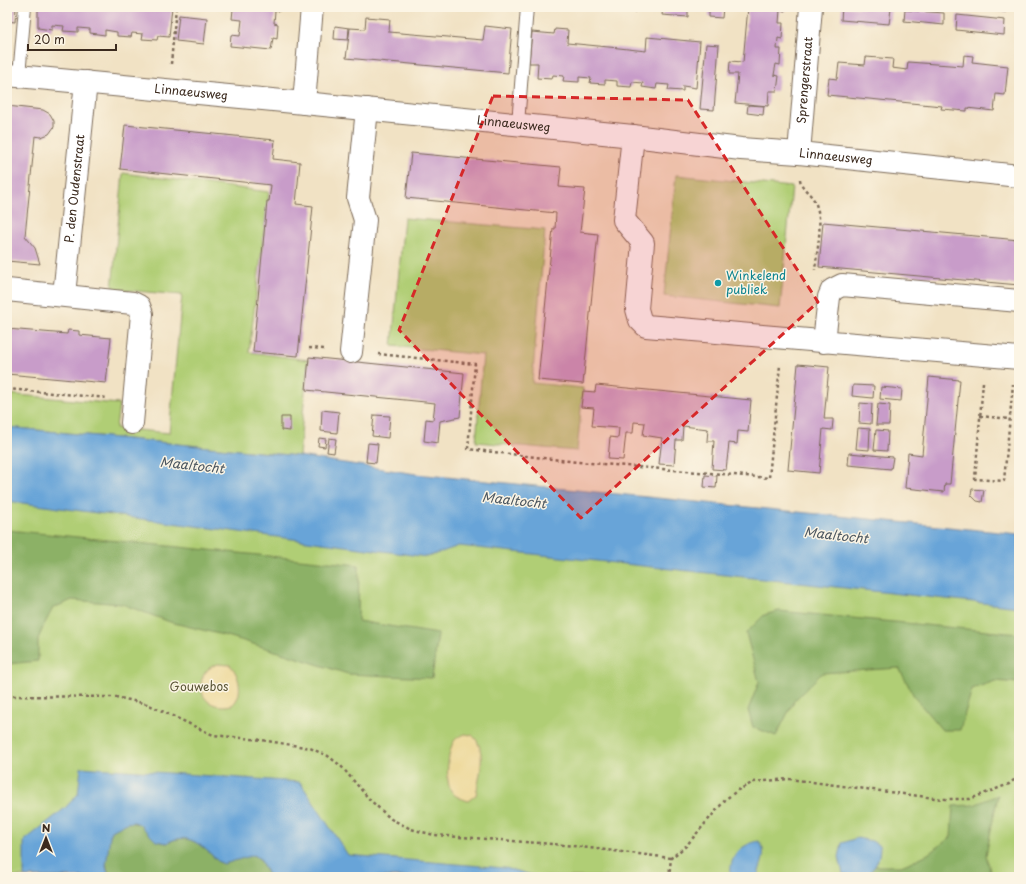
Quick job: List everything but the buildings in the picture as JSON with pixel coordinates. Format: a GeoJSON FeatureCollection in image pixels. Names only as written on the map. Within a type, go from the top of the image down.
{"type":"FeatureCollection","features":[{"type":"Feature","properties":{"kind":"street"},"geometry":{"type":"LineString","coordinates":[[304,102],[312,7]]}},
{"type":"Feature","properties":{"kind":"street","name":"Sprengerstraat"},"geometry":{"type":"LineString","coordinates":[[800,153],[811,7]]}},
{"type":"Feature","properties":{"kind":"street","name":"Linnaeusweg"},"geometry":{"type":"LineString","coordinates":[[13,76],[304,102],[633,136],[741,149],[800,153],[1019,176]]}},
{"type":"Feature","properties":{"kind":"street","name":"P. den Oudenstraat"},"geometry":{"type":"LineString","coordinates":[[64,295],[86,82]]}},
{"type":"Feature","properties":{"kind":"street"},"geometry":{"type":"LineString","coordinates":[[351,352],[365,220],[358,198],[367,109]]}},
{"type":"Feature","properties":{"kind":"street"},"geometry":{"type":"LineString","coordinates":[[633,136],[624,220],[643,243],[637,309],[640,320],[646,326],[1017,358]]}},
{"type":"Feature","properties":{"kind":"street"},"geometry":{"type":"LineString","coordinates":[[824,342],[829,297],[832,290],[842,285],[1019,302]]}},
{"type":"Feature","properties":{"kind":"street"},"geometry":{"type":"LineString","coordinates":[[7,290],[133,303],[138,306],[142,314],[132,423]]}},
{"type":"Feature","properties":{"kind":"lane"},"geometry":{"type":"LineString","coordinates":[[13,76],[25,7]]}},
{"type":"Feature","properties":{"kind":"lane"},"geometry":{"type":"LineString","coordinates":[[518,124],[527,7]]}},
{"type":"Feature","properties":{"kind":"path"},"geometry":{"type":"LineString","coordinates":[[168,90],[176,7]]}},
{"type":"Feature","properties":{"kind":"path"},"geometry":{"type":"LineString","coordinates":[[800,153],[801,185],[815,201],[820,217],[815,271]]}},
{"type":"Feature","properties":{"kind":"path"},"geometry":{"type":"LineString","coordinates":[[309,348],[475,364],[468,450],[576,462],[769,478],[783,338]]}},
{"type":"Feature","properties":{"kind":"path"},"geometry":{"type":"LineString","coordinates":[[985,356],[975,479],[1004,481],[1017,358]]}},
{"type":"Feature","properties":{"kind":"path"},"geometry":{"type":"LineString","coordinates":[[7,389],[135,401]]}},
{"type":"Feature","properties":{"kind":"path"},"geometry":{"type":"LineString","coordinates":[[980,416],[1010,419]]}},
{"type":"Feature","properties":{"kind":"path"},"geometry":{"type":"LineString","coordinates":[[7,696],[116,698],[147,704],[213,735],[262,740],[310,748],[328,756],[341,766],[370,800],[392,819],[411,829],[434,835],[565,845],[672,858]]}},
{"type":"Feature","properties":{"kind":"path"},"geometry":{"type":"LineString","coordinates":[[670,877],[672,858],[686,846],[726,799],[738,790],[754,782],[789,779],[942,799],[970,799],[1009,784],[1019,776]]}},
{"type":"Feature","properties":{"kind":"highlighted area"},"geometry":{"type":"Polygon","coordinates":[[[493,96],[688,100],[818,302],[581,518],[399,330],[493,96]]]}},
{"type":"Feature","properties":{"kind":"green space"},"geometry":{"type":"Polygon","coordinates":[[[123,173],[269,192],[249,352],[308,360],[299,456],[7,427],[7,394],[119,404],[116,428],[169,433],[182,295],[112,289],[123,173]]]}},
{"type":"Feature","properties":{"kind":"green space"},"geometry":{"type":"Polygon","coordinates":[[[676,175],[792,187],[780,308],[664,296],[676,175]]]}},
{"type":"Feature","properties":{"kind":"green space"},"geometry":{"type":"Polygon","coordinates":[[[404,218],[545,230],[532,383],[583,388],[577,451],[476,442],[483,355],[392,346],[404,218]]]}},
{"type":"Feature","properties":{"kind":"green space","name":"Gouwebos"},"geometry":{"type":"Polygon","coordinates":[[[7,476],[1019,576],[1019,877],[7,877],[7,476]]]}},
{"type":"Feature","properties":{"kind":"green space"},"geometry":{"type":"Polygon","coordinates":[[[7,530],[359,565],[358,621],[438,634],[432,678],[348,674],[231,637],[170,622],[122,604],[72,600],[53,608],[38,639],[38,661],[7,664],[7,530]]]}},
{"type":"Feature","properties":{"kind":"green space"},"geometry":{"type":"Polygon","coordinates":[[[779,611],[1019,634],[1019,683],[995,681],[972,689],[960,730],[942,730],[915,698],[899,668],[822,673],[794,701],[776,736],[753,727],[748,710],[759,682],[746,633],[764,615],[779,611]]]}},
{"type":"Feature","properties":{"kind":"green space"},"geometry":{"type":"Polygon","coordinates":[[[998,795],[986,855],[992,877],[858,877],[875,866],[901,866],[928,854],[951,837],[953,806],[974,805],[998,795]]]}},
{"type":"Feature","properties":{"kind":"green space"},"geometry":{"type":"Polygon","coordinates":[[[127,822],[139,824],[156,841],[167,843],[182,839],[196,842],[219,862],[253,855],[260,859],[269,877],[112,877],[109,874],[106,863],[109,837],[114,830],[127,822]]]}},
{"type":"Feature","properties":{"kind":"sand"},"geometry":{"type":"Polygon","coordinates":[[[218,664],[230,665],[236,674],[239,691],[236,701],[232,705],[220,706],[211,703],[204,697],[201,690],[201,682],[204,674],[210,668],[218,664]]]}},
{"type":"Feature","properties":{"kind":"sand"},"geometry":{"type":"Polygon","coordinates":[[[465,734],[472,735],[477,741],[481,755],[476,795],[468,801],[453,794],[448,782],[448,766],[452,745],[456,738],[465,734]]]}},
{"type":"Feature","properties":{"kind":"water","name":"Maaltocht"},"geometry":{"type":"Polygon","coordinates":[[[7,427],[299,456],[416,474],[1019,534],[1019,607],[459,546],[427,557],[7,501],[7,427]]]}},
{"type":"Feature","properties":{"kind":"water"},"geometry":{"type":"Polygon","coordinates":[[[81,767],[300,782],[348,855],[505,868],[540,877],[269,877],[260,859],[254,855],[224,864],[219,862],[196,842],[182,839],[167,843],[156,841],[139,824],[134,822],[127,823],[112,831],[110,836],[106,866],[108,874],[112,877],[24,877],[24,841],[65,808],[78,794],[81,767]]]}},
{"type":"Feature","properties":{"kind":"water"},"geometry":{"type":"Polygon","coordinates":[[[857,838],[872,841],[880,846],[877,861],[874,867],[865,874],[851,876],[843,874],[839,857],[842,843],[857,838]]]}},
{"type":"Feature","properties":{"kind":"water"},"geometry":{"type":"Polygon","coordinates":[[[759,841],[762,845],[763,854],[762,863],[757,877],[731,877],[732,863],[737,853],[741,848],[759,841]]]}},
{"type":"Feature","properties":{"kind":"place","name":"Winkelend publiek"},"geometry":{"type":"Point","coordinates":[718,283]}}]}
